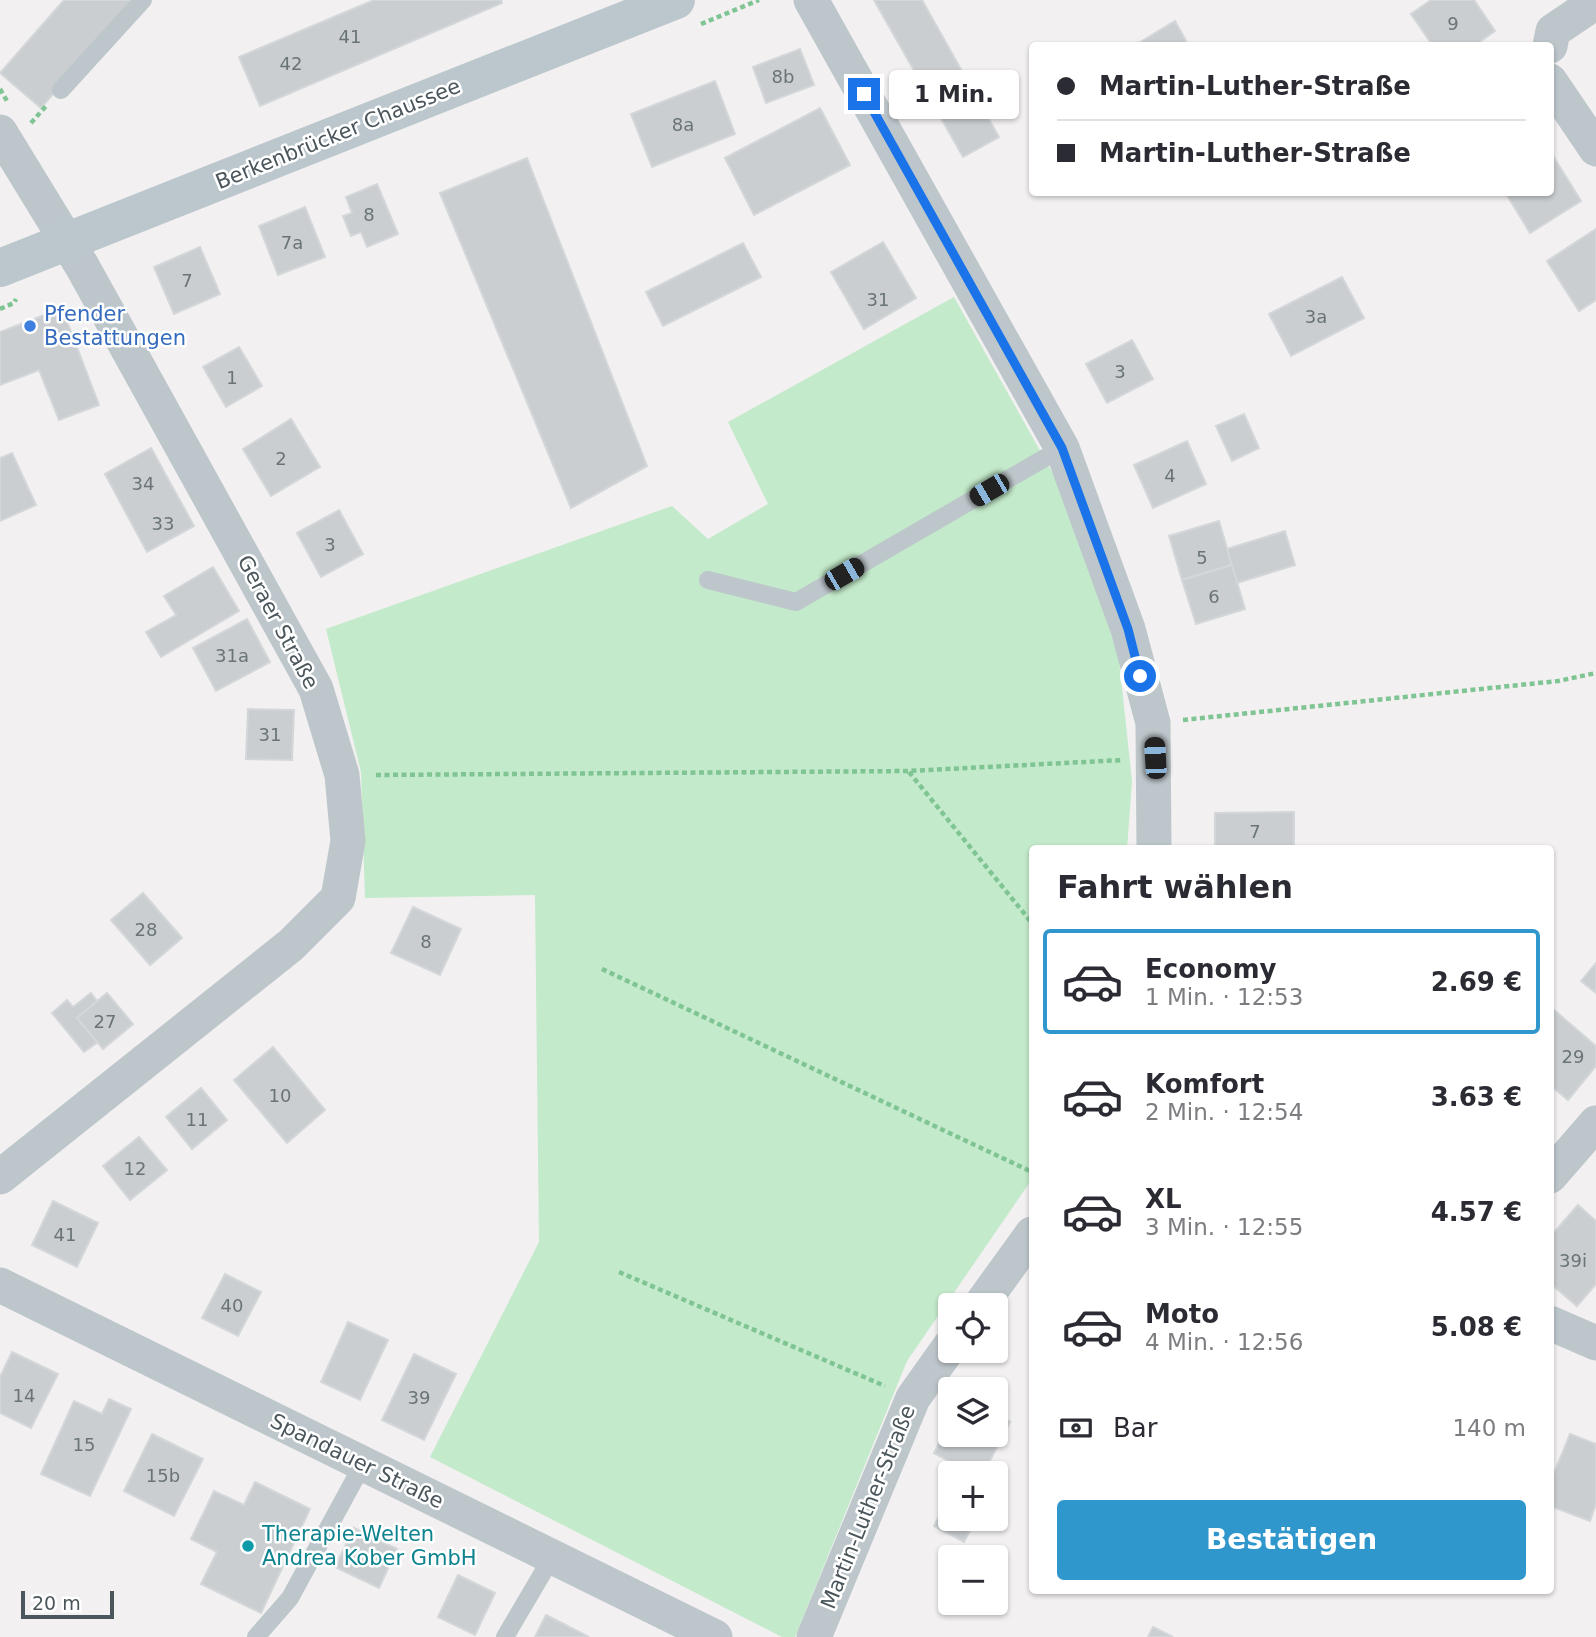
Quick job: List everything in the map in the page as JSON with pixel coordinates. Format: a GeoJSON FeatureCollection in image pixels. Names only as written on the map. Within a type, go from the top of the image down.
{"type":"FeatureCollection","features":[{"type":"Feature","properties":{"kind":"main road","name":"Berkenbrücker Chaussee"},"geometry":{"type":"LineString","coordinates":[[0,268],[676,0]]}},
{"type":"Feature","properties":{"kind":"street"},"geometry":{"type":"LineString","coordinates":[[811,0],[1062,448],[1128,629],[1153,723],[1154,845]]}},
{"type":"Feature","properties":{"kind":"street"},"geometry":{"type":"LineString","coordinates":[[1551,42],[1553,31],[1596,2]]}},
{"type":"Feature","properties":{"kind":"street"},"geometry":{"type":"LineString","coordinates":[[1554,87],[1596,149]]}},
{"type":"Feature","properties":{"kind":"street","name":"Geraer Straße"},"geometry":{"type":"LineString","coordinates":[[0,1177],[291,945],[338,898],[348,841],[342,775],[316,689],[82,266],[66,242],[12,132]]}},
{"type":"Feature","properties":{"kind":"street"},"geometry":{"type":"LineString","coordinates":[[1554,1170],[1596,1123]]}},
{"type":"Feature","properties":{"kind":"street"},"geometry":{"type":"LineString","coordinates":[[989,1293],[1029,1238]]}},
{"type":"Feature","properties":{"kind":"street","name":"Spandauer Straße"},"geometry":{"type":"LineString","coordinates":[[0,1285],[715,1637]]}},
{"type":"Feature","properties":{"kind":"street"},"geometry":{"type":"LineString","coordinates":[[1554,1325],[1596,1343]]}},
{"type":"Feature","properties":{"kind":"street","name":"Martin-Luther-Straße"},"geometry":{"type":"LineString","coordinates":[[814,1637],[913,1398],[938,1363]]}},
{"type":"Feature","properties":{"kind":"lane"},"geometry":{"type":"LineString","coordinates":[[61,90],[143,0]]}},
{"type":"Feature","properties":{"kind":"lane"},"geometry":{"type":"LineString","coordinates":[[708,580],[796,602],[1062,448]]}},
{"type":"Feature","properties":{"kind":"lane"},"geometry":{"type":"LineString","coordinates":[[256,1637],[290,1598],[363,1464]]}},
{"type":"Feature","properties":{"kind":"lane"},"geometry":{"type":"LineString","coordinates":[[505,1637],[552,1557]]}},
{"type":"Feature","properties":{"kind":"path"},"geometry":{"type":"LineString","coordinates":[[12,132],[61,90]]}},
{"type":"Feature","properties":{"kind":"path"},"geometry":{"type":"LineString","coordinates":[[1153,723],[1558,681],[1596,673]]}},
{"type":"Feature","properties":{"kind":"path"},"geometry":{"type":"LineString","coordinates":[[342,775],[908,771],[1155,758]]}},
{"type":"Feature","properties":{"kind":"path"},"geometry":{"type":"LineString","coordinates":[[908,771],[1029,919]]}},
{"type":"Feature","properties":{"kind":"path"},"geometry":{"type":"LineString","coordinates":[[602,969],[1029,1171]]}},
{"type":"Feature","properties":{"kind":"path"},"geometry":{"type":"LineString","coordinates":[[619,1272],[913,1398]]}},
{"type":"Feature","properties":{"kind":"green space"},"geometry":{"type":"Polygon","coordinates":[[[954,297],[1057,481],[1116,632],[1132,781],[1127,845],[1029,845],[1029,1183],[954,1293],[938,1293],[938,1316],[907,1361],[795,1637],[782,1637],[430,1457],[539,1242],[535,895],[365,898],[361,772],[326,629],[672,506],[708,539],[768,504],[728,422],[954,297]]]}},
{"type":"Feature","properties":{"kind":"building"},"geometry":{"type":"Polygon","coordinates":[[[64,0],[134,0],[41,108],[0,73],[64,0]]]}},
{"type":"Feature","properties":{"kind":"building"},"geometry":{"type":"Polygon","coordinates":[[[374,0],[501,0],[502,3],[260,106],[239,57],[374,0]]]}},
{"type":"Feature","properties":{"kind":"building"},"geometry":{"type":"Polygon","coordinates":[[[874,0],[922,0],[999,137],[963,157],[874,0]]]}},
{"type":"Feature","properties":{"kind":"building"},"geometry":{"type":"Polygon","coordinates":[[[1431,0],[1474,0],[1495,31],[1480,42],[1430,42],[1411,14],[1431,0]]]}},
{"type":"Feature","properties":{"kind":"building"},"geometry":{"type":"Polygon","coordinates":[[[1175,21],[1186,41],[1184,42],[1141,42],[1175,21]]]}},
{"type":"Feature","properties":{"kind":"building"},"geometry":{"type":"Polygon","coordinates":[[[800,49],[814,85],[766,103],[753,67],[800,49]]]}},
{"type":"Feature","properties":{"kind":"building"},"geometry":{"type":"Polygon","coordinates":[[[715,81],[735,134],[652,167],[631,114],[715,81]]]}},
{"type":"Feature","properties":{"kind":"building"},"geometry":{"type":"Polygon","coordinates":[[[820,108],[850,165],[754,215],[725,158],[820,108]]]}},
{"type":"Feature","properties":{"kind":"building"},"geometry":{"type":"Polygon","coordinates":[[[1554,157],[1581,201],[1530,233],[1507,196],[1554,196],[1554,157]]]}},
{"type":"Feature","properties":{"kind":"building"},"geometry":{"type":"Polygon","coordinates":[[[527,158],[647,466],[571,508],[440,193],[527,158]]]}},
{"type":"Feature","properties":{"kind":"building"},"geometry":{"type":"Polygon","coordinates":[[[377,184],[398,234],[367,247],[361,232],[351,236],[343,216],[352,213],[346,197],[377,184]]]}},
{"type":"Feature","properties":{"kind":"building"},"geometry":{"type":"Polygon","coordinates":[[[305,207],[325,257],[278,275],[259,226],[305,207]]]}},
{"type":"Feature","properties":{"kind":"building"},"geometry":{"type":"Polygon","coordinates":[[[1596,229],[1596,300],[1579,311],[1547,261],[1596,229]]]}},
{"type":"Feature","properties":{"kind":"building"},"geometry":{"type":"Polygon","coordinates":[[[883,242],[916,298],[864,329],[831,272],[883,242]]]}},
{"type":"Feature","properties":{"kind":"building"},"geometry":{"type":"Polygon","coordinates":[[[743,243],[761,277],[663,326],[646,292],[743,243]]]}},
{"type":"Feature","properties":{"kind":"building"},"geometry":{"type":"Polygon","coordinates":[[[200,247],[220,294],[174,314],[154,267],[200,247]]]}},
{"type":"Feature","properties":{"kind":"building"},"geometry":{"type":"Polygon","coordinates":[[[1342,277],[1364,318],[1291,356],[1269,314],[1342,277]]]}},
{"type":"Feature","properties":{"kind":"building"},"geometry":{"type":"Polygon","coordinates":[[[62,308],[99,405],[59,420],[39,370],[0,385],[0,332],[62,308]]]}},
{"type":"Feature","properties":{"kind":"building"},"geometry":{"type":"Polygon","coordinates":[[[1132,340],[1153,379],[1107,403],[1086,364],[1132,340]]]}},
{"type":"Feature","properties":{"kind":"building"},"geometry":{"type":"Polygon","coordinates":[[[239,347],[262,386],[226,407],[203,367],[239,347]]]}},
{"type":"Feature","properties":{"kind":"building"},"geometry":{"type":"Polygon","coordinates":[[[1244,414],[1259,448],[1232,461],[1216,426],[1244,414]]]}},
{"type":"Feature","properties":{"kind":"building"},"geometry":{"type":"Polygon","coordinates":[[[291,419],[320,467],[271,496],[243,449],[291,419]]]}},
{"type":"Feature","properties":{"kind":"building"},"geometry":{"type":"Polygon","coordinates":[[[1187,441],[1206,484],[1153,508],[1134,465],[1187,441]]]}},
{"type":"Feature","properties":{"kind":"building"},"geometry":{"type":"Polygon","coordinates":[[[151,448],[194,526],[147,552],[105,474],[151,448]]]}},
{"type":"Feature","properties":{"kind":"building"},"geometry":{"type":"Polygon","coordinates":[[[12,453],[36,505],[0,521],[0,458],[12,453]]]}},
{"type":"Feature","properties":{"kind":"building"},"geometry":{"type":"Polygon","coordinates":[[[339,510],[363,554],[321,577],[297,533],[339,510]]]}},
{"type":"Feature","properties":{"kind":"building"},"geometry":{"type":"Polygon","coordinates":[[[1219,521],[1232,565],[1182,580],[1169,536],[1219,521]]]}},
{"type":"Feature","properties":{"kind":"building"},"geometry":{"type":"Polygon","coordinates":[[[1285,531],[1295,565],[1237,583],[1227,549],[1285,531]]]}},
{"type":"Feature","properties":{"kind":"building"},"geometry":{"type":"Polygon","coordinates":[[[1232,565],[1245,609],[1196,624],[1182,580],[1232,565]]]}},
{"type":"Feature","properties":{"kind":"building"},"geometry":{"type":"Polygon","coordinates":[[[213,567],[239,611],[161,657],[146,632],[176,615],[164,596],[213,567]]]}},
{"type":"Feature","properties":{"kind":"building"},"geometry":{"type":"Polygon","coordinates":[[[247,619],[270,662],[216,691],[193,648],[247,619]]]}},
{"type":"Feature","properties":{"kind":"building"},"geometry":{"type":"Polygon","coordinates":[[[248,709],[294,710],[292,760],[246,759],[248,709]]]}},
{"type":"Feature","properties":{"kind":"building"},"geometry":{"type":"Polygon","coordinates":[[[1294,812],[1294,845],[1215,845],[1215,813],[1294,812]]]}},
{"type":"Feature","properties":{"kind":"building"},"geometry":{"type":"Polygon","coordinates":[[[143,893],[182,938],[150,965],[111,920],[143,893]]]}},
{"type":"Feature","properties":{"kind":"building"},"geometry":{"type":"Polygon","coordinates":[[[413,907],[461,929],[440,975],[391,953],[413,907]]]}},
{"type":"Feature","properties":{"kind":"building"},"geometry":{"type":"Polygon","coordinates":[[[1596,963],[1596,993],[1581,981],[1596,963]]]}},
{"type":"Feature","properties":{"kind":"building"},"geometry":{"type":"Polygon","coordinates":[[[91,993],[97,1001],[77,1018],[98,1042],[84,1052],[52,1013],[67,1000],[73,1007],[91,993]]]}},
{"type":"Feature","properties":{"kind":"building"},"geometry":{"type":"Polygon","coordinates":[[[107,993],[133,1024],[103,1049],[77,1018],[107,993]]]}},
{"type":"Feature","properties":{"kind":"building"},"geometry":{"type":"Polygon","coordinates":[[[1554,1010],[1596,1046],[1596,1066],[1568,1100],[1554,1088],[1554,1010]]]}},
{"type":"Feature","properties":{"kind":"building"},"geometry":{"type":"Polygon","coordinates":[[[273,1047],[325,1110],[287,1143],[234,1080],[273,1047]]]}},
{"type":"Feature","properties":{"kind":"building"},"geometry":{"type":"Polygon","coordinates":[[[201,1088],[227,1120],[192,1149],[166,1117],[201,1088]]]}},
{"type":"Feature","properties":{"kind":"building"},"geometry":{"type":"Polygon","coordinates":[[[139,1137],[167,1170],[130,1200],[103,1166],[139,1137]]]}},
{"type":"Feature","properties":{"kind":"building"},"geometry":{"type":"Polygon","coordinates":[[[53,1201],[98,1223],[77,1267],[32,1245],[53,1201]]]}},
{"type":"Feature","properties":{"kind":"building"},"geometry":{"type":"Polygon","coordinates":[[[1578,1205],[1596,1221],[1596,1284],[1577,1306],[1554,1286],[1554,1232],[1578,1205]]]}},
{"type":"Feature","properties":{"kind":"building"},"geometry":{"type":"Polygon","coordinates":[[[225,1274],[261,1292],[238,1336],[202,1318],[225,1274]]]}},
{"type":"Feature","properties":{"kind":"building"},"geometry":{"type":"Polygon","coordinates":[[[348,1322],[388,1340],[360,1400],[321,1382],[348,1322]]]}},
{"type":"Feature","properties":{"kind":"building"},"geometry":{"type":"Polygon","coordinates":[[[12,1352],[58,1374],[31,1428],[0,1413],[0,1377],[12,1352]]]}},
{"type":"Feature","properties":{"kind":"building"},"geometry":{"type":"Polygon","coordinates":[[[414,1354],[456,1374],[424,1440],[382,1420],[414,1354]]]}},
{"type":"Feature","properties":{"kind":"building"},"geometry":{"type":"Polygon","coordinates":[[[109,1399],[131,1409],[90,1496],[41,1474],[74,1401],[102,1414],[109,1399]]]}},
{"type":"Feature","properties":{"kind":"building"},"geometry":{"type":"Polygon","coordinates":[[[152,1434],[203,1459],[174,1516],[124,1491],[152,1434]]]}},
{"type":"Feature","properties":{"kind":"building"},"geometry":{"type":"Polygon","coordinates":[[[1570,1434],[1596,1444],[1596,1504],[1590,1521],[1554,1508],[1554,1473],[1570,1434]]]}},
{"type":"Feature","properties":{"kind":"building"},"geometry":{"type":"Polygon","coordinates":[[[938,1445],[997,1447],[990,1461],[949,1461],[934,1453],[938,1445]]]}},
{"type":"Feature","properties":{"kind":"building","name":"Therapie-Welten Andrea Kober GmbH"},"geometry":{"type":"Polygon","coordinates":[[[255,1482],[310,1509],[261,1613],[201,1584],[217,1552],[191,1539],[214,1491],[244,1505],[255,1482]]]}},
{"type":"Feature","properties":{"kind":"building"},"geometry":{"type":"Polygon","coordinates":[[[354,1528],[397,1549],[379,1588],[335,1567],[354,1528]]]}},
{"type":"Feature","properties":{"kind":"building"},"geometry":{"type":"Polygon","coordinates":[[[943,1531],[970,1531],[964,1542],[943,1531]]]}},
{"type":"Feature","properties":{"kind":"building"},"geometry":{"type":"Polygon","coordinates":[[[458,1575],[495,1593],[475,1635],[438,1617],[458,1575]]]}},
{"type":"Feature","properties":{"kind":"building"},"geometry":{"type":"Polygon","coordinates":[[[546,1615],[589,1637],[535,1637],[546,1615]]]}},
{"type":"Feature","properties":{"kind":"building"},"geometry":{"type":"Polygon","coordinates":[[[1153,1627],[1173,1637],[1148,1637],[1153,1627]]]}},
{"type":"Feature","properties":{"kind":"place","name":"Pfender Bestattungen"},"geometry":{"type":"Point","coordinates":[30,326]}},
{"type":"Feature","properties":{"kind":"place","name":"Therapie-Welten Andrea Kober GmbH"},"geometry":{"type":"Point","coordinates":[248,1546]}},
{"type":"Feature","properties":{"kind":"route"},"geometry":{"type":"LineString","coordinates":[[864,94],[1062,448],[1128,629],[1140,676]]}}]}
